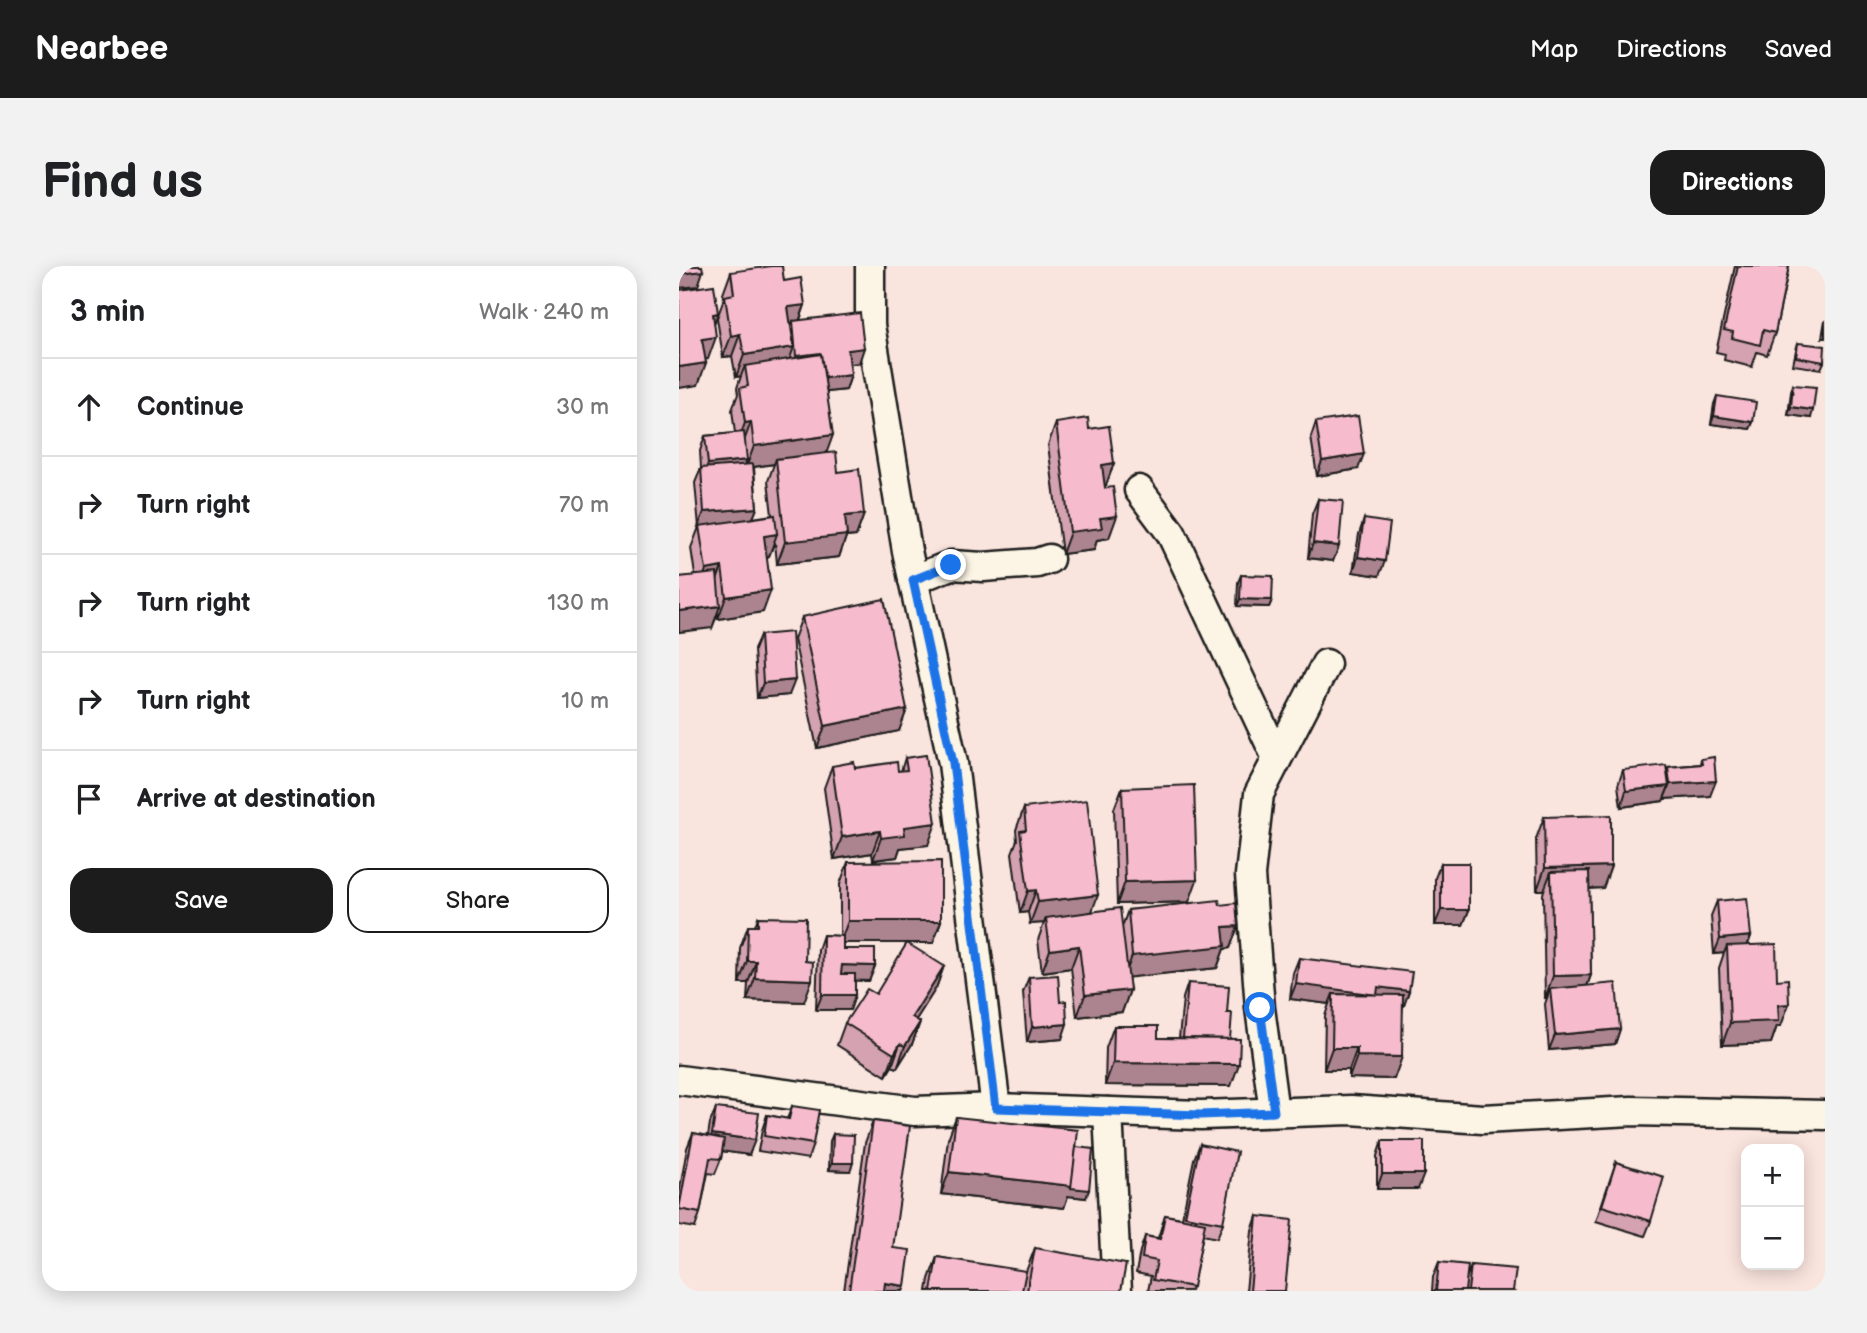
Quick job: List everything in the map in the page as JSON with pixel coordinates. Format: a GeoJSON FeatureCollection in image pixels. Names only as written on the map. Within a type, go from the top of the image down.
{"type":"FeatureCollection","features":[{"type":"Feature","properties":{"kind":"street"},"geometry":{"type":"LineString","coordinates":[[870,266],[870,325],[913,580],[953,763],[996,1108]]}},
{"type":"Feature","properties":{"kind":"street"},"geometry":{"type":"LineString","coordinates":[[1139,490],[1171,533],[1277,758]]}},
{"type":"Feature","properties":{"kind":"street"},"geometry":{"type":"LineString","coordinates":[[913,580],[951,565],[983,567],[1049,559]]}},
{"type":"Feature","properties":{"kind":"street"},"geometry":{"type":"LineString","coordinates":[[1274,1112],[1260,1008],[1250,874],[1259,794],[1326,664]]}},
{"type":"Feature","properties":{"kind":"street"},"geometry":{"type":"LineString","coordinates":[[679,1080],[915,1111],[996,1108],[1201,1115],[1351,1110],[1483,1119],[1631,1111],[1825,1115]]}},
{"type":"Feature","properties":{"kind":"street"},"geometry":{"type":"LineString","coordinates":[[1108,1112],[1117,1291]]}},
{"type":"Feature","properties":{"kind":"building"},"geometry":{"type":"Polygon","coordinates":[[[679,266],[702,266],[703,271],[679,274],[679,266]]]}},
{"type":"Feature","properties":{"kind":"building"},"geometry":{"type":"Polygon","coordinates":[[[782,266],[784,281],[801,278],[805,305],[788,307],[794,347],[744,355],[740,334],[731,336],[725,296],[734,294],[731,272],[782,266]]]}},
{"type":"Feature","properties":{"kind":"building"},"geometry":{"type":"Polygon","coordinates":[[[1738,266],[1789,266],[1775,333],[1763,330],[1760,345],[1732,338],[1733,332],[1724,330],[1738,266]]]}},
{"type":"Feature","properties":{"kind":"building"},"geometry":{"type":"Polygon","coordinates":[[[714,285],[718,313],[713,314],[716,337],[702,339],[706,363],[679,367],[679,290],[714,285]]]}},
{"type":"Feature","properties":{"kind":"building"},"geometry":{"type":"Polygon","coordinates":[[[860,313],[864,348],[848,350],[851,375],[825,378],[820,353],[796,356],[793,321],[860,313]]]}},
{"type":"Feature","properties":{"kind":"building"},"geometry":{"type":"Polygon","coordinates":[[[1798,343],[1825,346],[1824,362],[1796,357],[1798,343]]]}},
{"type":"Feature","properties":{"kind":"building"},"geometry":{"type":"Polygon","coordinates":[[[821,354],[833,435],[754,446],[751,422],[745,423],[740,388],[748,386],[745,366],[821,354]]]}},
{"type":"Feature","properties":{"kind":"building"},"geometry":{"type":"Polygon","coordinates":[[[1793,385],[1816,387],[1813,410],[1791,407],[1793,385]]]}},
{"type":"Feature","properties":{"kind":"building"},"geometry":{"type":"Polygon","coordinates":[[[1717,396],[1756,402],[1753,422],[1714,416],[1717,396]]]}},
{"type":"Feature","properties":{"kind":"building"},"geometry":{"type":"Polygon","coordinates":[[[1358,416],[1364,454],[1322,461],[1316,422],[1358,416]]]}},
{"type":"Feature","properties":{"kind":"building"},"geometry":{"type":"Polygon","coordinates":[[[1088,418],[1089,429],[1109,426],[1114,463],[1102,465],[1105,488],[1113,487],[1117,516],[1100,518],[1102,528],[1070,532],[1056,423],[1088,418]]]}},
{"type":"Feature","properties":{"kind":"building"},"geometry":{"type":"Polygon","coordinates":[[[744,432],[747,460],[708,464],[705,436],[744,432]]]}},
{"type":"Feature","properties":{"kind":"building"},"geometry":{"type":"Polygon","coordinates":[[[836,452],[838,472],[859,469],[864,514],[845,516],[847,535],[785,542],[776,459],[836,452]]]}},
{"type":"Feature","properties":{"kind":"building"},"geometry":{"type":"Polygon","coordinates":[[[753,464],[757,508],[704,512],[701,468],[753,464]]]}},
{"type":"Feature","properties":{"kind":"building"},"geometry":{"type":"Polygon","coordinates":[[[1318,499],[1343,501],[1339,546],[1313,543],[1318,499]]]}},
{"type":"Feature","properties":{"kind":"building"},"geometry":{"type":"Polygon","coordinates":[[[775,515],[777,534],[764,536],[771,590],[726,597],[722,567],[706,570],[699,526],[775,515]]]}},
{"type":"Feature","properties":{"kind":"building"},"geometry":{"type":"Polygon","coordinates":[[[1364,519],[1390,523],[1385,561],[1358,557],[1364,519]]]}},
{"type":"Feature","properties":{"kind":"building"},"geometry":{"type":"Polygon","coordinates":[[[717,573],[720,606],[679,611],[679,577],[717,573]]]}},
{"type":"Feature","properties":{"kind":"building"},"geometry":{"type":"Polygon","coordinates":[[[1241,575],[1273,576],[1272,600],[1240,599],[1241,575]]]}},
{"type":"Feature","properties":{"kind":"building"},"geometry":{"type":"Polygon","coordinates":[[[884,599],[907,709],[825,726],[802,617],[884,599]]]}},
{"type":"Feature","properties":{"kind":"building"},"geometry":{"type":"Polygon","coordinates":[[[792,632],[795,680],[763,683],[760,635],[792,632]]]}},
{"type":"Feature","properties":{"kind":"building"},"geometry":{"type":"Polygon","coordinates":[[[926,755],[936,823],[904,827],[905,835],[881,838],[880,831],[842,837],[832,766],[854,762],[855,768],[897,762],[898,771],[907,770],[905,758],[926,755]]]}},
{"type":"Feature","properties":{"kind":"building"},"geometry":{"type":"Polygon","coordinates":[[[1714,757],[1716,781],[1670,784],[1668,767],[1702,764],[1701,759],[1714,757]]]}},
{"type":"Feature","properties":{"kind":"building"},"geometry":{"type":"Polygon","coordinates":[[[1666,765],[1669,786],[1626,791],[1623,770],[1666,765]]]}},
{"type":"Feature","properties":{"kind":"building"},"geometry":{"type":"Polygon","coordinates":[[[1194,785],[1197,880],[1125,882],[1122,788],[1194,785]]]}},
{"type":"Feature","properties":{"kind":"building"},"geometry":{"type":"Polygon","coordinates":[[[1087,800],[1098,895],[1038,902],[1036,890],[1028,891],[1020,831],[1026,830],[1024,808],[1087,800]]]}},
{"type":"Feature","properties":{"kind":"building"},"geometry":{"type":"Polygon","coordinates":[[[1611,815],[1611,866],[1545,868],[1544,817],[1611,815]]]}},
{"type":"Feature","properties":{"kind":"building"},"geometry":{"type":"Polygon","coordinates":[[[941,861],[941,921],[848,921],[848,862],[941,861]]]}},
{"type":"Feature","properties":{"kind":"building"},"geometry":{"type":"Polygon","coordinates":[[[1441,863],[1469,863],[1469,910],[1441,910],[1441,863]]]}},
{"type":"Feature","properties":{"kind":"building"},"geometry":{"type":"Polygon","coordinates":[[[1589,871],[1591,975],[1553,976],[1551,872],[1589,871]]]}},
{"type":"Feature","properties":{"kind":"building"},"geometry":{"type":"Polygon","coordinates":[[[1747,898],[1751,936],[1720,939],[1717,901],[1747,898]]]}},
{"type":"Feature","properties":{"kind":"building"},"geometry":{"type":"Polygon","coordinates":[[[1219,900],[1220,905],[1236,903],[1238,926],[1223,927],[1225,946],[1132,956],[1128,910],[1219,900]]]}},
{"type":"Feature","properties":{"kind":"building"},"geometry":{"type":"Polygon","coordinates":[[[1120,908],[1130,990],[1085,995],[1079,946],[1050,950],[1046,918],[1120,908]]]}},
{"type":"Feature","properties":{"kind":"building"},"geometry":{"type":"Polygon","coordinates":[[[758,917],[806,918],[805,961],[813,962],[812,980],[755,978],[756,961],[747,961],[748,926],[758,926],[758,917]]]}},
{"type":"Feature","properties":{"kind":"building"},"geometry":{"type":"Polygon","coordinates":[[[823,935],[843,936],[843,949],[875,949],[875,966],[842,965],[841,974],[855,974],[855,995],[822,995],[823,935]]]}},
{"type":"Feature","properties":{"kind":"building"},"geometry":{"type":"Polygon","coordinates":[[[907,943],[944,966],[912,1017],[920,1022],[905,1046],[900,1044],[894,1054],[845,1023],[867,989],[876,994],[907,943]]]}},
{"type":"Feature","properties":{"kind":"building"},"geometry":{"type":"Polygon","coordinates":[[[1776,944],[1777,980],[1788,979],[1789,1004],[1778,1005],[1779,1021],[1730,1023],[1727,946],[1776,944]]]}},
{"type":"Feature","properties":{"kind":"building"},"geometry":{"type":"Polygon","coordinates":[[[1299,958],[1412,972],[1409,991],[1378,987],[1377,995],[1296,984],[1299,958]]]}},
{"type":"Feature","properties":{"kind":"building"},"geometry":{"type":"Polygon","coordinates":[[[1058,975],[1060,1002],[1066,1001],[1067,1024],[1032,1027],[1029,977],[1058,975]]]}},
{"type":"Feature","properties":{"kind":"building"},"geometry":{"type":"Polygon","coordinates":[[[1188,983],[1229,986],[1227,1013],[1232,1013],[1230,1039],[1183,1038],[1188,983]]]}},
{"type":"Feature","properties":{"kind":"building"},"geometry":{"type":"Polygon","coordinates":[[[1616,983],[1620,1029],[1555,1035],[1550,989],[1616,983]]]}},
{"type":"Feature","properties":{"kind":"building"},"geometry":{"type":"Polygon","coordinates":[[[1333,994],[1403,995],[1402,1057],[1357,1056],[1357,1048],[1332,1048],[1333,994]]]}},
{"type":"Feature","properties":{"kind":"building"},"geometry":{"type":"Polygon","coordinates":[[[1114,1026],[1158,1026],[1158,1038],[1240,1039],[1239,1064],[1113,1063],[1114,1026]]]}},
{"type":"Feature","properties":{"kind":"building"},"geometry":{"type":"Polygon","coordinates":[[[792,1106],[819,1110],[813,1144],[764,1136],[767,1115],[789,1119],[792,1106]]]}},
{"type":"Feature","properties":{"kind":"building"},"geometry":{"type":"Polygon","coordinates":[[[716,1108],[759,1113],[755,1140],[712,1134],[716,1108]]]}},
{"type":"Feature","properties":{"kind":"building"},"geometry":{"type":"Polygon","coordinates":[[[956,1117],[1078,1130],[1072,1186],[949,1172],[956,1117]]]}},
{"type":"Feature","properties":{"kind":"building"},"geometry":{"type":"Polygon","coordinates":[[[873,1121],[910,1126],[893,1248],[910,1250],[905,1286],[885,1283],[884,1291],[849,1291],[873,1121]]]}},
{"type":"Feature","properties":{"kind":"building"},"geometry":{"type":"Polygon","coordinates":[[[693,1133],[724,1139],[721,1159],[710,1158],[700,1213],[679,1209],[693,1133]]]}},
{"type":"Feature","properties":{"kind":"building"},"geometry":{"type":"Polygon","coordinates":[[[833,1134],[854,1135],[853,1163],[832,1163],[833,1134]]]}},
{"type":"Feature","properties":{"kind":"building"},"geometry":{"type":"Polygon","coordinates":[[[1382,1141],[1424,1141],[1424,1174],[1382,1174],[1382,1141]]]}},
{"type":"Feature","properties":{"kind":"building"},"geometry":{"type":"Polygon","coordinates":[[[1200,1144],[1237,1152],[1223,1223],[1185,1216],[1200,1144]]]}},
{"type":"Feature","properties":{"kind":"building"},"geometry":{"type":"Polygon","coordinates":[[[1076,1147],[1093,1149],[1089,1190],[1071,1188],[1076,1147]]]}},
{"type":"Feature","properties":{"kind":"building"},"geometry":{"type":"Polygon","coordinates":[[[1616,1162],[1664,1177],[1651,1221],[1602,1206],[1616,1162]]]}},
{"type":"Feature","properties":{"kind":"building"},"geometry":{"type":"Polygon","coordinates":[[[1165,1215],[1205,1223],[1193,1287],[1153,1280],[1157,1261],[1142,1258],[1145,1236],[1160,1239],[1165,1215]]]}},
{"type":"Feature","properties":{"kind":"building"},"geometry":{"type":"Polygon","coordinates":[[[1257,1216],[1292,1220],[1285,1291],[1250,1291],[1257,1216]]]}},
{"type":"Feature","properties":{"kind":"building"},"geometry":{"type":"Polygon","coordinates":[[[1035,1248],[1126,1264],[1121,1291],[1027,1291],[1035,1248]]]}},
{"type":"Feature","properties":{"kind":"building"},"geometry":{"type":"Polygon","coordinates":[[[937,1257],[1026,1271],[1022,1291],[931,1291],[937,1257]]]}},
{"type":"Feature","properties":{"kind":"building"},"geometry":{"type":"Polygon","coordinates":[[[1439,1262],[1468,1265],[1465,1291],[1436,1291],[1439,1262]]]}},
{"type":"Feature","properties":{"kind":"building"},"geometry":{"type":"Polygon","coordinates":[[[1471,1265],[1516,1269],[1513,1291],[1468,1291],[1471,1265]]]}},
{"type":"Feature","properties":{"kind":"route"},"geometry":{"type":"LineString","coordinates":[[951,565],[913,580],[953,763],[996,1108],[1201,1115],[1274,1112],[1260,1008]]}}]}
